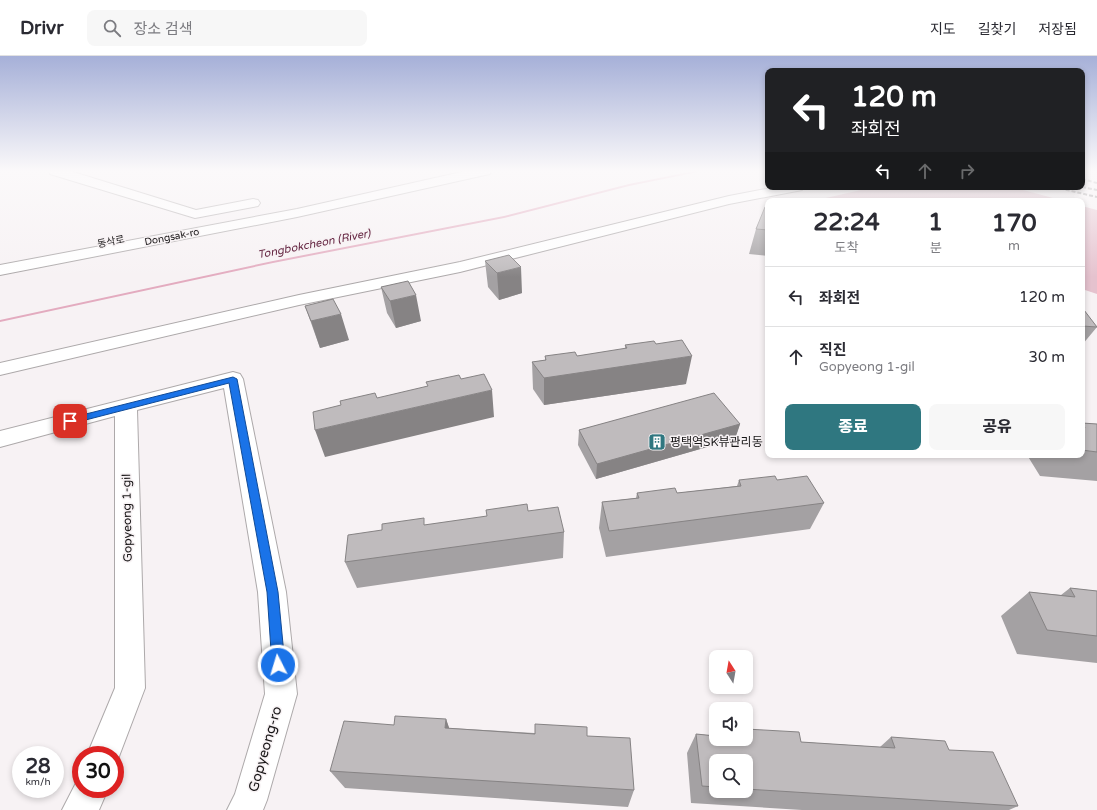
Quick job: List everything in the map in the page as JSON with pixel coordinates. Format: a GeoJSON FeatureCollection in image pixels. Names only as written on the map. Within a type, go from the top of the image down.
{"type":"FeatureCollection","features":[{"type":"Feature","properties":{"kind":"street"},"geometry":{"type":"LineString","coordinates":[[169,206],[194,214],[236,206]]}},
{"type":"Feature","properties":{"kind":"street","name":"동삭로"},"geometry":{"type":"LineString","coordinates":[[0,263],[294,206]]}},
{"type":"Feature","properties":{"kind":"street","name":"Dongsak-ro"},"geometry":{"type":"LineString","coordinates":[[0,270],[327,206]]}},
{"type":"Feature","properties":{"kind":"street"},"geometry":{"type":"LineString","coordinates":[[0,369],[291,302],[460,267],[704,206]]}},
{"type":"Feature","properties":{"kind":"street","name":"Gopyeong-ro"},"geometry":{"type":"LineString","coordinates":[[126,406],[233,379],[272,592],[281,694],[250,800],[245,810]]}},
{"type":"Feature","properties":{"kind":"street"},"geometry":{"type":"LineString","coordinates":[[0,439],[126,406]]}},
{"type":"Feature","properties":{"kind":"street","name":"Gopyeong 1-gil"},"geometry":{"type":"LineString","coordinates":[[107,746],[130,688],[126,406]]}},
{"type":"Feature","properties":{"kind":"street"},"geometry":{"type":"LineString","coordinates":[[80,810],[86,798]]}},
{"type":"Feature","properties":{"kind":"shaded area"},"geometry":{"type":"Polygon","coordinates":[[[1085,207],[1097,210],[1097,294],[1085,290],[1085,207]]]}},
{"type":"Feature","properties":{"kind":"building"},"geometry":{"type":"Polygon","coordinates":[[[765,207],[765,230],[756,229],[765,207]]]}},
{"type":"Feature","properties":{"kind":"building"},"geometry":{"type":"Polygon","coordinates":[[[509,255],[521,267],[497,273],[485,261],[509,255]]]}},
{"type":"Feature","properties":{"kind":"building"},"geometry":{"type":"Polygon","coordinates":[[[408,281],[416,295],[390,301],[381,287],[408,281]]]}},
{"type":"Feature","properties":{"kind":"building"},"geometry":{"type":"Polygon","coordinates":[[[333,299],[341,314],[311,321],[305,306],[333,299]]]}},
{"type":"Feature","properties":{"kind":"building"},"geometry":{"type":"Polygon","coordinates":[[[1085,311],[1097,327],[1085,326],[1085,311]]]}},
{"type":"Feature","properties":{"kind":"building"},"geometry":{"type":"Polygon","coordinates":[[[682,340],[692,356],[544,378],[532,362],[546,360],[545,356],[575,352],[577,356],[627,348],[625,345],[654,341],[656,344],[682,340]]]}},
{"type":"Feature","properties":{"kind":"building"},"geometry":{"type":"Polygon","coordinates":[[[484,374],[492,390],[315,430],[313,412],[341,405],[340,401],[375,393],[377,398],[428,386],[426,382],[459,375],[461,379],[484,374]]]}},
{"type":"Feature","properties":{"kind":"building"},"geometry":{"type":"Polygon","coordinates":[[[714,393],[740,424],[597,464],[579,430],[714,393]]]}},
{"type":"Feature","properties":{"kind":"building"},"geometry":{"type":"Polygon","coordinates":[[[1085,423],[1097,424],[1097,452],[1085,450],[1085,423]]]}},
{"type":"Feature","properties":{"kind":"building"},"geometry":{"type":"Polygon","coordinates":[[[775,476],[777,480],[807,476],[824,503],[609,531],[602,502],[639,498],[637,493],[675,488],[677,493],[741,486],[739,480],[775,476]]]}},
{"type":"Feature","properties":{"kind":"building"},"geometry":{"type":"Polygon","coordinates":[[[527,504],[528,511],[558,507],[564,532],[345,562],[348,535],[382,530],[382,524],[424,518],[424,525],[487,516],[486,510],[527,504]]]}},
{"type":"Feature","properties":{"kind":"building"},"geometry":{"type":"Polygon","coordinates":[[[1070,588],[1097,591],[1097,636],[1047,630],[1029,592],[1075,597],[1070,588]]]}},
{"type":"Feature","properties":{"kind":"building"},"geometry":{"type":"Polygon","coordinates":[[[395,716],[446,719],[445,728],[535,734],[535,724],[587,727],[587,736],[630,738],[634,790],[330,771],[344,721],[394,725],[395,716]]]}},
{"type":"Feature","properties":{"kind":"building"},"geometry":{"type":"Polygon","coordinates":[[[753,729],[799,732],[801,742],[895,748],[891,737],[945,741],[949,750],[993,752],[1018,806],[753,789],[753,754],[709,754],[709,786],[702,786],[696,734],[709,735],[709,746],[753,746],[753,729]]]}},
{"type":"Feature","properties":{"kind":"waterway","name":"Tongbokcheon (River)"},"geometry":{"type":"LineString","coordinates":[[0,321],[273,262],[504,217],[546,206]]}},
{"type":"Feature","properties":{"kind":"place","name":"평택역SK뷰관리동"},"geometry":{"type":"Point","coordinates":[657,442]}},
{"type":"Feature","properties":{"kind":"route"},"geometry":{"type":"LineString","coordinates":[[70,421],[233,379],[272,592],[278,665]]}}]}
